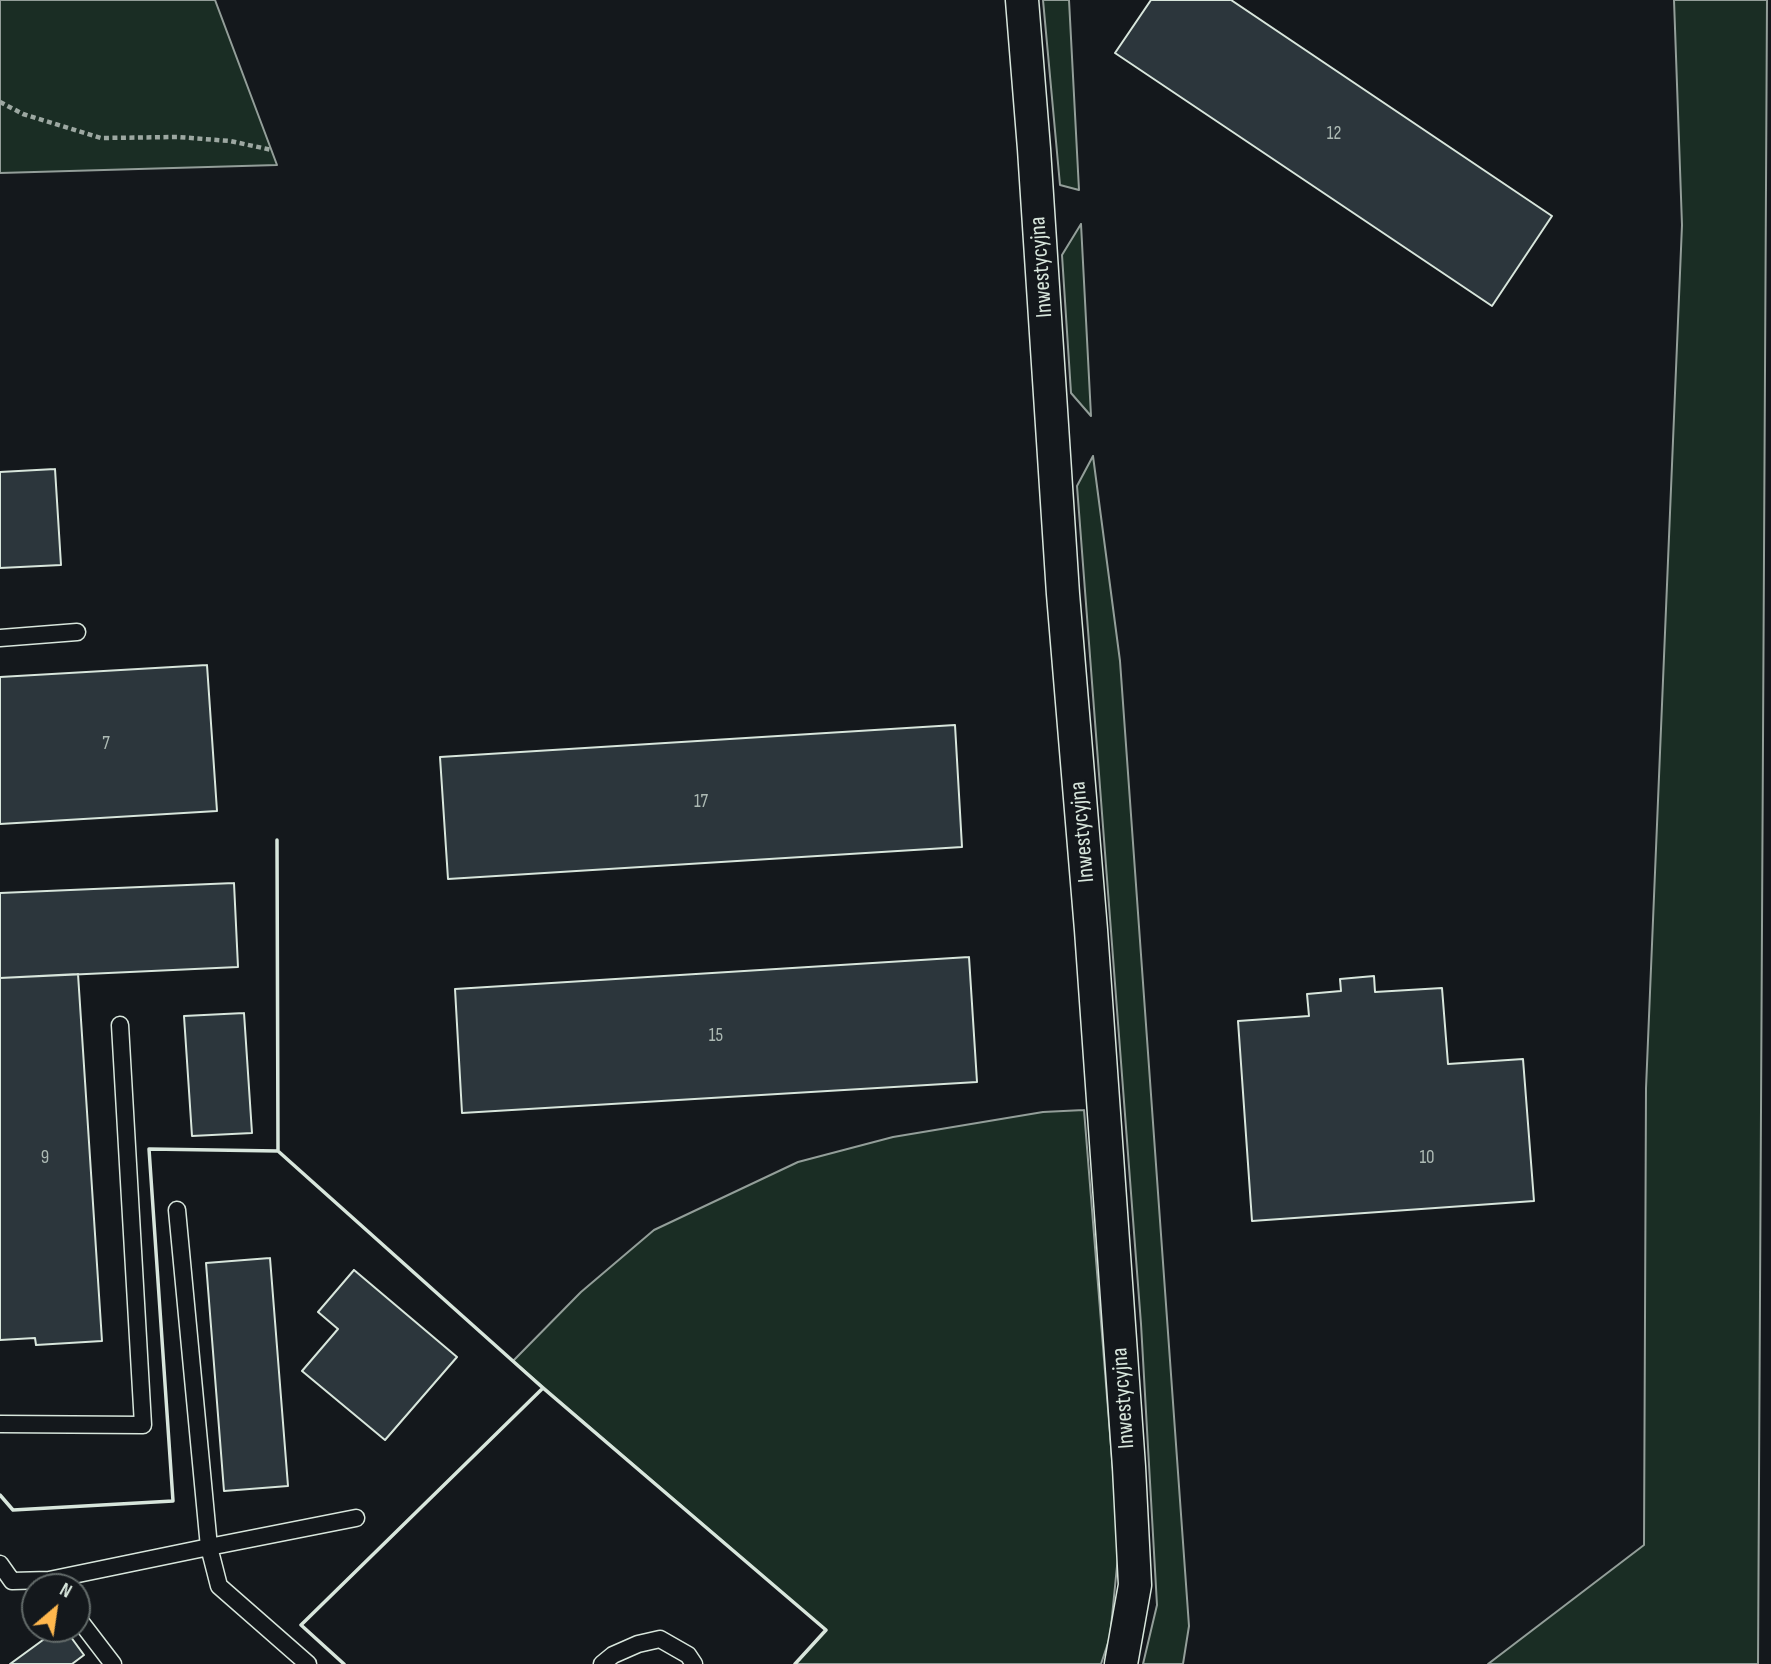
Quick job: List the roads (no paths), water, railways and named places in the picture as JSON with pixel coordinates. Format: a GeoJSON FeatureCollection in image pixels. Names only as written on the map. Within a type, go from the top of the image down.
{"type":"FeatureCollection","features":[{"type":"Feature","properties":{"kind":"street","name":"Inwestycyjna"},"geometry":{"type":"LineString","coordinates":[[1022,0],[1063,594],[1091,930],[1129,1467],[1135,1585],[1121,1664]]}},
{"type":"Feature","properties":{"kind":"lane"},"geometry":{"type":"LineString","coordinates":[[0,638],[77,632]]}},
{"type":"Feature","properties":{"kind":"lane"},"geometry":{"type":"LineString","coordinates":[[0,1424],[143,1425],[120,1025]]}},
{"type":"Feature","properties":{"kind":"lane"},"geometry":{"type":"LineString","coordinates":[[177,1210],[209,1547],[219,1586],[308,1664]]}},
{"type":"Feature","properties":{"kind":"lane"},"geometry":{"type":"LineString","coordinates":[[91,1574],[356,1518]]}},
{"type":"Feature","properties":{"kind":"lane"},"geometry":{"type":"LineString","coordinates":[[0,1564],[12,1581],[21,1581]]}},
{"type":"Feature","properties":{"kind":"lane"},"geometry":{"type":"LineString","coordinates":[[91,1635],[113,1664]]}},
{"type":"Feature","properties":{"kind":"lane"},"geometry":{"type":"LineString","coordinates":[[602,1664],[613,1655],[638,1643],[660,1639],[688,1656],[694,1664]]}}]}
